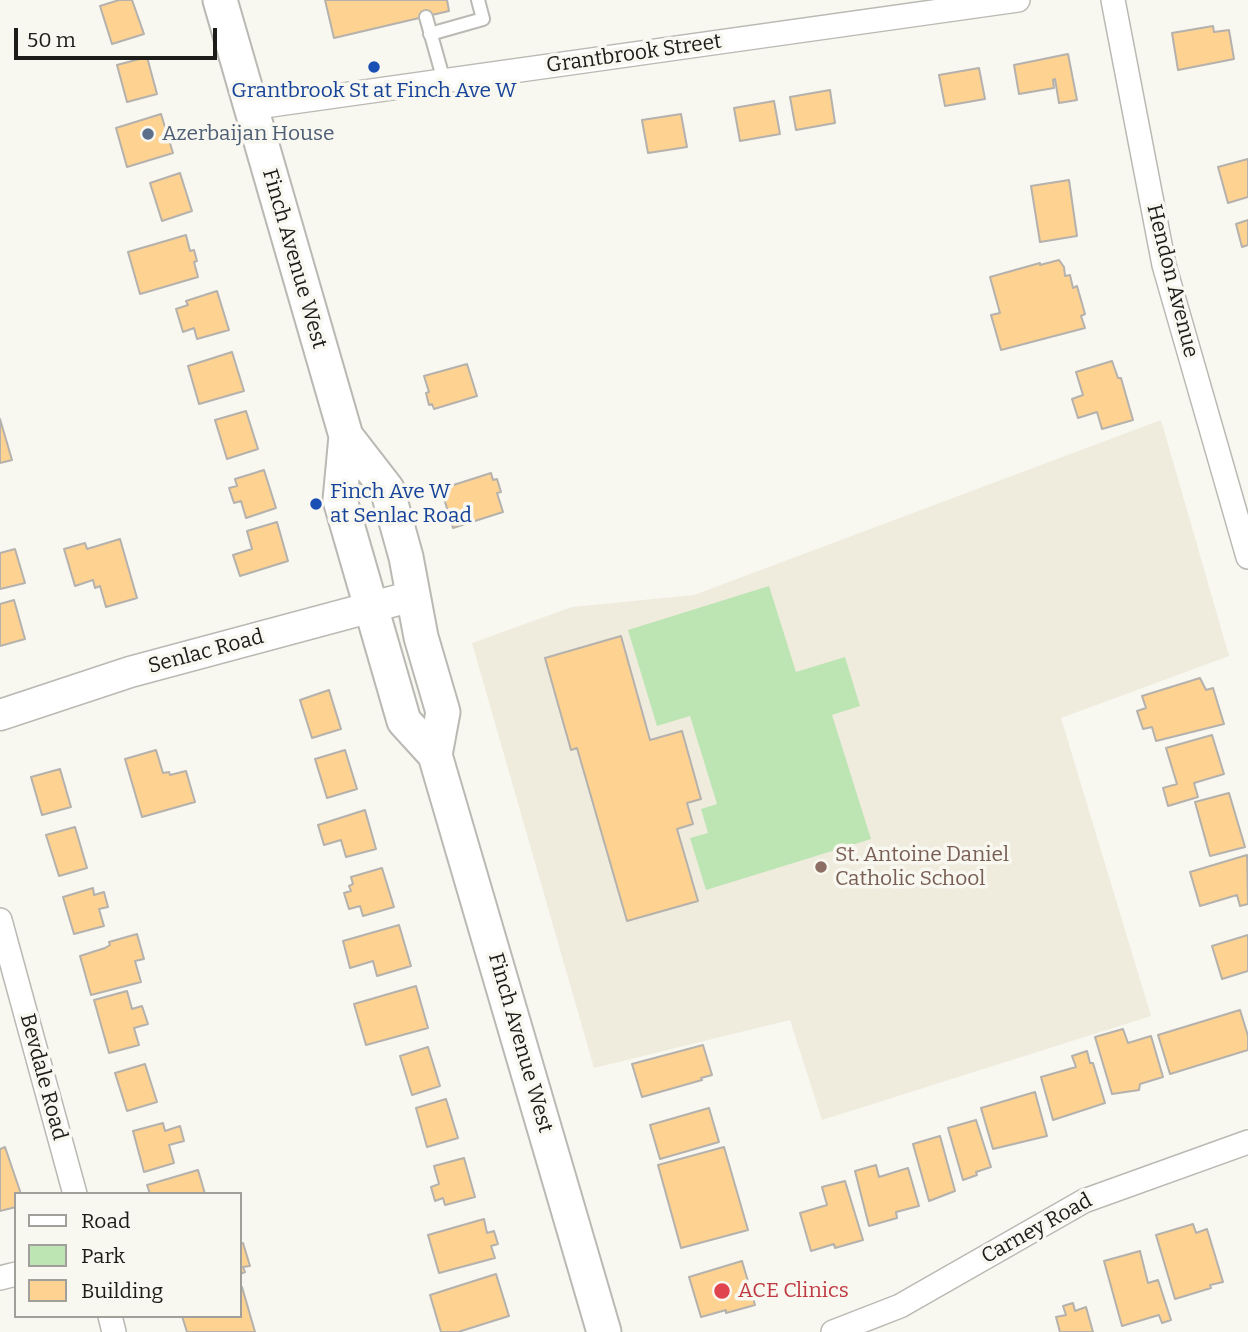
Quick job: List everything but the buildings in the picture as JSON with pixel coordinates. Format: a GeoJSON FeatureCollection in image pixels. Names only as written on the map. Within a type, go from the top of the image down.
{"type":"FeatureCollection","features":[{"type":"Feature","properties":{"kind":"main road","name":"Finch Avenue West"},"geometry":{"type":"LineString","coordinates":[[219,0],[346,436],[387,489],[407,557],[421,637],[443,712],[435,755]]}},
{"type":"Feature","properties":{"kind":"main road","name":"Finch Avenue West"},"geometry":{"type":"LineString","coordinates":[[346,436],[340,500],[404,721],[435,755],[604,1332]]}},
{"type":"Feature","properties":{"kind":"street","name":"Grantbrook Street"},"geometry":{"type":"LineString","coordinates":[[250,108],[1018,0]]}},
{"type":"Feature","properties":{"kind":"street","name":"Hendon Avenue"},"geometry":{"type":"LineString","coordinates":[[1113,0],[1164,265],[1248,557]]}},
{"type":"Feature","properties":{"kind":"street","name":"Senlac Road"},"geometry":{"type":"LineString","coordinates":[[0,715],[130,672],[414,596]]}},
{"type":"Feature","properties":{"kind":"street","name":"Bevdale Road"},"geometry":{"type":"LineString","coordinates":[[0,920],[74,1192]]}},
{"type":"Feature","properties":{"kind":"street","name":"Carney Road"},"geometry":{"type":"LineString","coordinates":[[833,1332],[900,1306],[1084,1200],[1248,1142]]}},
{"type":"Feature","properties":{"kind":"lane"},"geometry":{"type":"LineString","coordinates":[[430,34],[483,19],[478,0]]}},
{"type":"Feature","properties":{"kind":"lane"},"geometry":{"type":"LineString","coordinates":[[426,17],[444,81]]}},
{"type":"Feature","properties":{"kind":"shaded area","name":"St. Antoine Daniel Catholic School"},"geometry":{"type":"Polygon","coordinates":[[[1161,420],[1229,656],[1061,718],[1151,1016],[822,1120],[790,1020],[594,1068],[472,643],[572,607],[694,595],[1161,420]]]}},
{"type":"Feature","properties":{"kind":"green space"},"geometry":{"type":"Polygon","coordinates":[[[769,586],[796,672],[845,657],[860,706],[832,715],[871,839],[706,890],[690,838],[708,833],[701,809],[717,804],[690,716],[657,726],[628,630],[769,586]]]}},
{"type":"Feature","properties":{"kind":"place","name":"Grantbrook St at Finch Ave W"},"geometry":{"type":"Point","coordinates":[374,67]}},
{"type":"Feature","properties":{"kind":"place","name":"Azerbaijan House"},"geometry":{"type":"Point","coordinates":[148,134]}},
{"type":"Feature","properties":{"kind":"place","name":"Finch Ave W at Senlac Road"},"geometry":{"type":"Point","coordinates":[316,504]}},
{"type":"Feature","properties":{"kind":"place","name":"St. Antoine Daniel Catholic School"},"geometry":{"type":"Point","coordinates":[821,867]}},
{"type":"Feature","properties":{"kind":"place","name":"ACE Clinics"},"geometry":{"type":"Point","coordinates":[722,1291]}}]}
